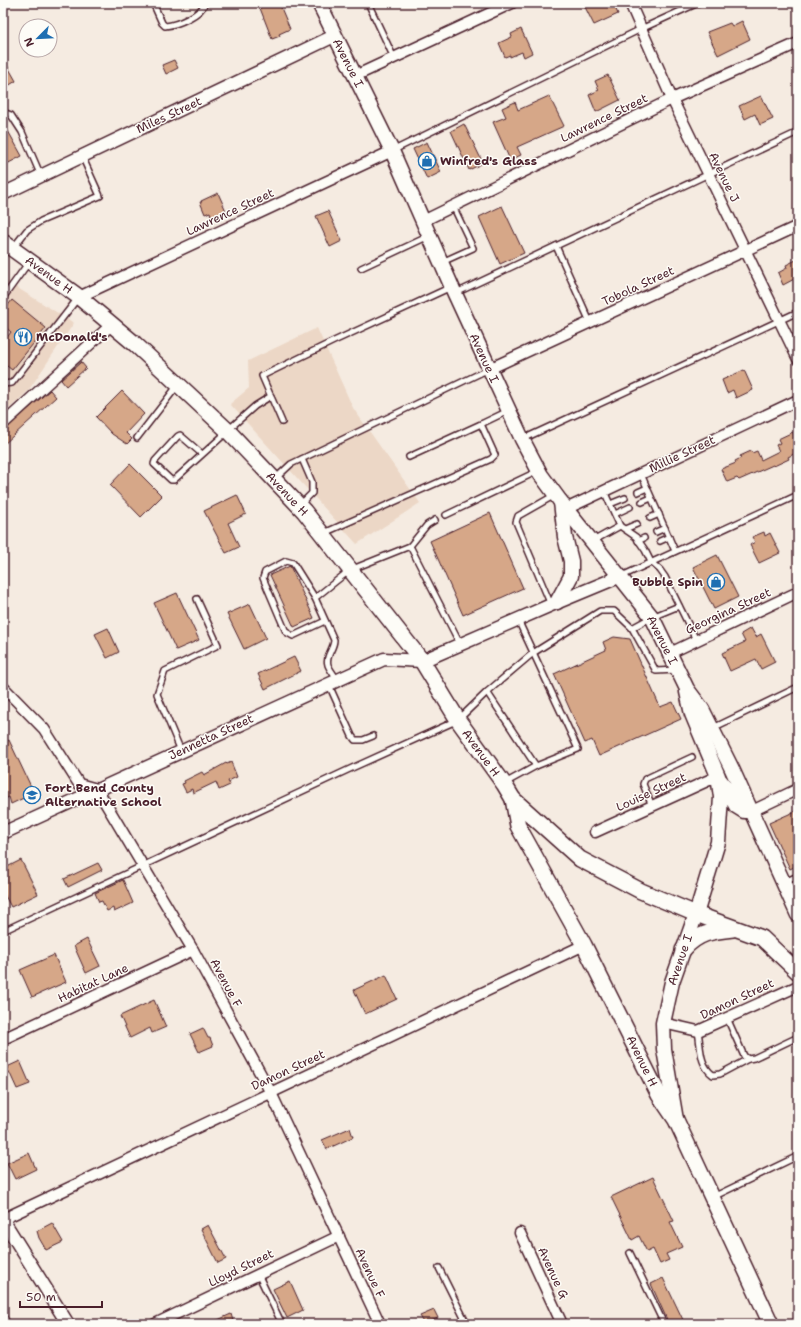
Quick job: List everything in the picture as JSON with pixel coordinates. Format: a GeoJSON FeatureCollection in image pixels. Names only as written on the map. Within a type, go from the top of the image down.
{"type":"FeatureCollection","features":[{"type":"Feature","properties":{"kind":"main road","name":"Avenue I"},"geometry":{"type":"LineString","coordinates":[[319,3],[392,152],[453,290],[522,439],[539,471],[561,502],[652,617],[687,689],[702,709],[712,728],[752,811],[798,915]]}},
{"type":"Feature","properties":{"kind":"main road","name":"Avenue H"},"geometry":{"type":"LineString","coordinates":[[8,245],[79,297],[135,344],[228,431],[299,506],[422,662],[458,720],[504,784],[513,800],[518,826],[584,945],[659,1095],[676,1120],[771,1324]]}},
{"type":"Feature","properties":{"kind":"main road"},"geometry":{"type":"LineString","coordinates":[[554,603],[571,576],[571,561],[565,537],[561,502]]}},
{"type":"Feature","properties":{"kind":"main road","name":"Avenue I"},"geometry":{"type":"LineString","coordinates":[[676,1120],[664,1049],[663,1023],[672,982],[696,914],[718,842],[721,797],[718,776],[692,714],[687,689]]}},
{"type":"Feature","properties":{"kind":"main road"},"geometry":{"type":"LineString","coordinates":[[718,776],[736,806],[744,811],[752,811]]}},
{"type":"Feature","properties":{"kind":"main road","name":"Avenue H"},"geometry":{"type":"LineString","coordinates":[[513,800],[580,860],[641,891],[696,914],[762,938],[798,972]]}},
{"type":"Feature","properties":{"kind":"main road"},"geometry":{"type":"LineString","coordinates":[[683,950],[691,940],[715,931],[735,929],[744,931]]}},
{"type":"Feature","properties":{"kind":"street"},"geometry":{"type":"LineString","coordinates":[[355,76],[512,3]]}},
{"type":"Feature","properties":{"kind":"street","name":"Avenue J"},"geometry":{"type":"LineString","coordinates":[[630,3],[672,99],[744,251],[780,320],[798,359]]}},
{"type":"Feature","properties":{"kind":"street","name":"Miles Street"},"geometry":{"type":"LineString","coordinates":[[3,194],[334,36]]}},
{"type":"Feature","properties":{"kind":"street","name":"Lawrence Street"},"geometry":{"type":"LineString","coordinates":[[423,221],[672,99],[798,43]]}},
{"type":"Feature","properties":{"kind":"street","name":"Lawrence Street"},"geometry":{"type":"LineString","coordinates":[[79,297],[392,152]]}},
{"type":"Feature","properties":{"kind":"street","name":"Tobola Street"},"geometry":{"type":"LineString","coordinates":[[489,369],[798,226]]}},
{"type":"Feature","properties":{"kind":"street"},"geometry":{"type":"LineString","coordinates":[[3,424],[112,325]]}},
{"type":"Feature","properties":{"kind":"street","name":"Millie Street"},"geometry":{"type":"LineString","coordinates":[[561,502],[604,491],[798,400]]}},
{"type":"Feature","properties":{"kind":"street"},"geometry":{"type":"LineString","coordinates":[[422,662],[554,603],[621,576]]}},
{"type":"Feature","properties":{"kind":"street","name":"Georgina Street"},"geometry":{"type":"LineString","coordinates":[[670,653],[798,592]]}},
{"type":"Feature","properties":{"kind":"street","name":"Jennetta Street"},"geometry":{"type":"LineString","coordinates":[[3,833],[384,659],[422,662]]}},
{"type":"Feature","properties":{"kind":"street"},"geometry":{"type":"LineString","coordinates":[[3,687],[44,729],[79,784],[97,789]]}},
{"type":"Feature","properties":{"kind":"street","name":"Louise Street"},"geometry":{"type":"LineString","coordinates":[[595,832],[718,776]]}},
{"type":"Feature","properties":{"kind":"street","name":"Avenue F"},"geometry":{"type":"LineString","coordinates":[[97,789],[193,950],[271,1093],[380,1324]]}},
{"type":"Feature","properties":{"kind":"street"},"geometry":{"type":"LineString","coordinates":[[752,811],[798,789]]}},
{"type":"Feature","properties":{"kind":"street","name":"Damon Street"},"geometry":{"type":"LineString","coordinates":[[3,1219],[584,945]]}},
{"type":"Feature","properties":{"kind":"street","name":"Habitat Lane"},"geometry":{"type":"LineString","coordinates":[[3,1039],[193,950]]}},
{"type":"Feature","properties":{"kind":"street","name":"Damon Street"},"geometry":{"type":"LineString","coordinates":[[663,1023],[698,1031],[798,986]]}},
{"type":"Feature","properties":{"kind":"street"},"geometry":{"type":"LineString","coordinates":[[3,1219],[68,1324]]}},
{"type":"Feature","properties":{"kind":"street","name":"Avenue G"},"geometry":{"type":"LineString","coordinates":[[520,1233],[562,1324]]}},
{"type":"Feature","properties":{"kind":"street","name":"Lloyd Street"},"geometry":{"type":"LineString","coordinates":[[155,1324],[339,1236]]}},
{"type":"Feature","properties":{"kind":"lane"},"geometry":{"type":"LineString","coordinates":[[153,3],[162,23],[165,26],[191,17],[199,12],[205,3]]}},
{"type":"Feature","properties":{"kind":"lane"},"geometry":{"type":"LineString","coordinates":[[368,3],[394,58]]}},
{"type":"Feature","properties":{"kind":"lane"},"geometry":{"type":"LineString","coordinates":[[392,152],[641,29],[698,3]]}},
{"type":"Feature","properties":{"kind":"lane"},"geometry":{"type":"LineString","coordinates":[[3,112],[11,115],[22,132],[41,176]]}},
{"type":"Feature","properties":{"kind":"lane"},"geometry":{"type":"LineString","coordinates":[[282,422],[262,376],[334,341],[556,246],[798,132]]}},
{"type":"Feature","properties":{"kind":"lane"},"geometry":{"type":"LineString","coordinates":[[8,245],[26,230],[41,222],[100,196],[82,156]]}},
{"type":"Feature","properties":{"kind":"lane"},"geometry":{"type":"LineString","coordinates":[[441,262],[474,248],[454,206]]}},
{"type":"Feature","properties":{"kind":"lane"},"geometry":{"type":"LineString","coordinates":[[361,268],[430,236]]}},
{"type":"Feature","properties":{"kind":"lane"},"geometry":{"type":"LineString","coordinates":[[556,246],[590,322]]}},
{"type":"Feature","properties":{"kind":"lane"},"geometry":{"type":"LineString","coordinates":[[3,298],[30,261]]}},
{"type":"Feature","properties":{"kind":"lane"},"geometry":{"type":"LineString","coordinates":[[3,384],[12,383],[79,297]]}},
{"type":"Feature","properties":{"kind":"lane"},"geometry":{"type":"LineString","coordinates":[[522,439],[798,312]]}},
{"type":"Feature","properties":{"kind":"lane"},"geometry":{"type":"LineString","coordinates":[[274,479],[291,464],[489,369]]}},
{"type":"Feature","properties":{"kind":"lane"},"geometry":{"type":"LineString","coordinates":[[137,438],[178,384]]}},
{"type":"Feature","properties":{"kind":"lane"},"geometry":{"type":"LineString","coordinates":[[202,454],[180,435],[155,461],[154,464],[171,480],[174,480],[255,406],[271,396]]}},
{"type":"Feature","properties":{"kind":"lane"},"geometry":{"type":"LineString","coordinates":[[409,456],[509,411]]}},
{"type":"Feature","properties":{"kind":"lane"},"geometry":{"type":"LineString","coordinates":[[321,534],[491,459],[495,455],[481,424]]}},
{"type":"Feature","properties":{"kind":"lane"},"geometry":{"type":"LineString","coordinates":[[299,506],[312,493],[312,482],[302,459]]}},
{"type":"Feature","properties":{"kind":"lane"},"geometry":{"type":"LineString","coordinates":[[446,515],[539,471]]}},
{"type":"Feature","properties":{"kind":"lane"},"geometry":{"type":"LineString","coordinates":[[641,474],[675,551]]}},
{"type":"Feature","properties":{"kind":"lane"},"geometry":{"type":"LineString","coordinates":[[638,492],[647,488]]}},
{"type":"Feature","properties":{"kind":"lane"},"geometry":{"type":"LineString","coordinates":[[604,491],[620,526],[646,548],[651,562],[665,577],[696,640]]}},
{"type":"Feature","properties":{"kind":"lane"},"geometry":{"type":"LineString","coordinates":[[621,576],[798,495]]}},
{"type":"Feature","properties":{"kind":"lane"},"geometry":{"type":"LineString","coordinates":[[610,504],[625,498]]}},
{"type":"Feature","properties":{"kind":"lane"},"geometry":{"type":"LineString","coordinates":[[642,502],[651,498]]}},
{"type":"Feature","properties":{"kind":"lane"},"geometry":{"type":"LineString","coordinates":[[554,603],[516,522],[518,516],[561,502]]}},
{"type":"Feature","properties":{"kind":"lane"},"geometry":{"type":"LineString","coordinates":[[615,514],[630,507]]}},
{"type":"Feature","properties":{"kind":"lane"},"geometry":{"type":"LineString","coordinates":[[650,518],[659,514]]}},
{"type":"Feature","properties":{"kind":"lane"},"geometry":{"type":"LineString","coordinates":[[315,598],[350,570],[410,546],[427,525],[435,520]]}},
{"type":"Feature","properties":{"kind":"lane"},"geometry":{"type":"LineString","coordinates":[[625,529],[637,524]]}},
{"type":"Feature","properties":{"kind":"lane"},"geometry":{"type":"LineString","coordinates":[[592,541],[620,526]]}},
{"type":"Feature","properties":{"kind":"lane"},"geometry":{"type":"LineString","coordinates":[[656,532],[665,528]]}},
{"type":"Feature","properties":{"kind":"lane"},"geometry":{"type":"LineString","coordinates":[[660,541],[669,537]]}},
{"type":"Feature","properties":{"kind":"lane"},"geometry":{"type":"LineString","coordinates":[[638,540],[644,538]]}},
{"type":"Feature","properties":{"kind":"lane"},"geometry":{"type":"LineString","coordinates":[[410,546],[461,645]]}},
{"type":"Feature","properties":{"kind":"lane"},"geometry":{"type":"LineString","coordinates":[[325,621],[292,636],[286,632],[263,578],[265,572],[286,561],[293,563],[315,598],[334,640],[334,645],[328,657],[328,664],[352,736],[356,740],[364,740],[373,736]]}},
{"type":"Feature","properties":{"kind":"lane"},"geometry":{"type":"LineString","coordinates":[[181,751],[157,694],[165,670],[218,646],[197,599]]}},
{"type":"Feature","properties":{"kind":"lane"},"geometry":{"type":"LineString","coordinates":[[632,628],[652,617],[679,606]]}},
{"type":"Feature","properties":{"kind":"lane"},"geometry":{"type":"LineString","coordinates":[[3,931],[458,720],[487,692],[533,653],[600,612],[614,612],[632,628],[656,671],[678,670]]}},
{"type":"Feature","properties":{"kind":"lane"},"geometry":{"type":"LineString","coordinates":[[504,784],[536,766],[578,749],[518,620]]}},
{"type":"Feature","properties":{"kind":"lane"},"geometry":{"type":"LineString","coordinates":[[712,728],[798,687]]}},
{"type":"Feature","properties":{"kind":"lane"},"geometry":{"type":"LineString","coordinates":[[487,692],[536,766]]}},
{"type":"Feature","properties":{"kind":"lane"},"geometry":{"type":"LineString","coordinates":[[652,806],[643,784],[645,779],[692,757]]}},
{"type":"Feature","properties":{"kind":"lane"},"geometry":{"type":"LineString","coordinates":[[783,883],[798,876]]}},
{"type":"Feature","properties":{"kind":"lane"},"geometry":{"type":"LineString","coordinates":[[727,1018],[744,1056],[748,1059]]}},
{"type":"Feature","properties":{"kind":"lane"},"geometry":{"type":"LineString","coordinates":[[698,1031],[703,1063],[708,1071],[713,1075],[720,1074],[748,1059],[754,1058],[798,1038]]}},
{"type":"Feature","properties":{"kind":"lane"},"geometry":{"type":"LineString","coordinates":[[712,1197],[798,1156]]}},
{"type":"Feature","properties":{"kind":"lane"},"geometry":{"type":"LineString","coordinates":[[630,1252],[664,1324]]}},
{"type":"Feature","properties":{"kind":"lane"},"geometry":{"type":"LineString","coordinates":[[439,1268],[467,1324]]}},
{"type":"Feature","properties":{"kind":"lane"},"geometry":{"type":"LineString","coordinates":[[258,1274],[282,1324]]}},
{"type":"Feature","properties":{"kind":"shaded area"},"geometry":{"type":"Polygon","coordinates":[[[3,279],[74,323],[28,391],[3,414],[3,279]]]}},
{"type":"Feature","properties":{"kind":"shaded area"},"geometry":{"type":"Polygon","coordinates":[[[317,328],[353,408],[420,503],[357,544],[230,404],[249,388],[248,361],[317,328]]]}},
{"type":"Feature","properties":{"kind":"building"},"geometry":{"type":"Polygon","coordinates":[[[258,3],[279,3],[290,29],[279,34],[280,36],[272,39],[258,3]]]}},
{"type":"Feature","properties":{"kind":"building"},"geometry":{"type":"Polygon","coordinates":[[[583,3],[613,3],[618,14],[594,25],[583,3]]]}},
{"type":"Feature","properties":{"kind":"building"},"geometry":{"type":"Polygon","coordinates":[[[742,21],[750,39],[718,55],[707,32],[730,23],[732,26],[742,21]]]}},
{"type":"Feature","properties":{"kind":"building"},"geometry":{"type":"Polygon","coordinates":[[[521,29],[532,53],[524,57],[522,52],[510,57],[510,55],[505,57],[499,43],[512,37],[511,34],[521,29]]]}},
{"type":"Feature","properties":{"kind":"building"},"geometry":{"type":"Polygon","coordinates":[[[3,58],[16,81],[3,89],[3,58]]]}},
{"type":"Feature","properties":{"kind":"building"},"geometry":{"type":"Polygon","coordinates":[[[174,60],[178,68],[166,74],[162,65],[174,60]]]}},
{"type":"Feature","properties":{"kind":"building"},"geometry":{"type":"Polygon","coordinates":[[[608,75],[620,100],[596,112],[589,95],[599,90],[595,81],[608,75]]]}},
{"type":"Feature","properties":{"kind":"building"},"geometry":{"type":"Polygon","coordinates":[[[549,96],[564,126],[517,147],[521,155],[510,160],[493,122],[506,117],[502,108],[515,102],[518,110],[549,96]]]}},
{"type":"Feature","properties":{"kind":"building"},"geometry":{"type":"Polygon","coordinates":[[[761,96],[773,119],[760,125],[755,114],[745,119],[739,106],[761,96]]]}},
{"type":"Feature","properties":{"kind":"building"},"geometry":{"type":"Polygon","coordinates":[[[3,122],[22,156],[3,166],[3,122]]]}},
{"type":"Feature","properties":{"kind":"building"},"geometry":{"type":"Polygon","coordinates":[[[464,124],[483,163],[469,170],[451,131],[464,124]]]}},
{"type":"Feature","properties":{"kind":"building"},"geometry":{"type":"Polygon","coordinates":[[[427,142],[441,172],[427,179],[413,149],[427,142]]]}},
{"type":"Feature","properties":{"kind":"building"},"geometry":{"type":"Polygon","coordinates":[[[218,193],[227,213],[212,219],[210,212],[205,214],[200,202],[218,193]]]}},
{"type":"Feature","properties":{"kind":"building"},"geometry":{"type":"Polygon","coordinates":[[[502,206],[524,253],[500,264],[479,217],[502,206]]]}},
{"type":"Feature","properties":{"kind":"building"},"geometry":{"type":"Polygon","coordinates":[[[328,211],[342,241],[330,247],[316,216],[328,211]]]}},
{"type":"Feature","properties":{"kind":"building"},"geometry":{"type":"Polygon","coordinates":[[[798,259],[798,277],[783,285],[778,273],[787,268],[786,265],[798,259]]]}},
{"type":"Feature","properties":{"kind":"building","name":"McDonald's"},"geometry":{"type":"Polygon","coordinates":[[[12,300],[46,328],[12,370],[3,363],[3,343],[11,332],[3,325],[3,312],[12,300]]]}},
{"type":"Feature","properties":{"kind":"building"},"geometry":{"type":"Polygon","coordinates":[[[81,362],[86,368],[66,386],[61,380],[81,362]]]}},
{"type":"Feature","properties":{"kind":"building"},"geometry":{"type":"Polygon","coordinates":[[[744,370],[753,390],[736,398],[733,390],[727,393],[722,380],[744,370]]]}},
{"type":"Feature","properties":{"kind":"building"},"geometry":{"type":"Polygon","coordinates":[[[50,390],[56,397],[3,445],[3,431],[50,390]]]}},
{"type":"Feature","properties":{"kind":"building"},"geometry":{"type":"Polygon","coordinates":[[[122,391],[144,414],[126,433],[132,439],[127,444],[112,434],[96,417],[122,391]]]}},
{"type":"Feature","properties":{"kind":"building"},"geometry":{"type":"Polygon","coordinates":[[[793,432],[796,439],[798,438],[798,452],[788,457],[789,459],[739,480],[737,478],[727,482],[721,469],[736,463],[735,461],[741,458],[740,456],[751,451],[752,453],[757,451],[761,460],[779,451],[776,445],[780,443],[778,439],[793,432]]]}},
{"type":"Feature","properties":{"kind":"building"},"geometry":{"type":"Polygon","coordinates":[[[130,464],[162,496],[141,517],[110,485],[130,464]]]}},
{"type":"Feature","properties":{"kind":"building"},"geometry":{"type":"Polygon","coordinates":[[[237,495],[246,514],[228,523],[239,547],[226,553],[204,511],[237,495]]]}},
{"type":"Feature","properties":{"kind":"building"},"geometry":{"type":"Polygon","coordinates":[[[490,513],[523,588],[463,615],[430,541],[490,513]]]}},
{"type":"Feature","properties":{"kind":"building"},"geometry":{"type":"Polygon","coordinates":[[[764,532],[765,536],[770,533],[780,553],[759,563],[750,545],[755,542],[752,537],[764,532]]]}},
{"type":"Feature","properties":{"kind":"building","name":"Bubble Spin"},"geometry":{"type":"Polygon","coordinates":[[[717,555],[738,597],[714,609],[693,567],[717,555]]]}},
{"type":"Feature","properties":{"kind":"building"},"geometry":{"type":"Polygon","coordinates":[[[290,566],[314,618],[294,627],[270,575],[290,566]]]}},
{"type":"Feature","properties":{"kind":"building"},"geometry":{"type":"Polygon","coordinates":[[[177,593],[199,640],[176,650],[154,603],[177,593]]]}},
{"type":"Feature","properties":{"kind":"building"},"geometry":{"type":"Polygon","coordinates":[[[250,604],[266,638],[244,649],[227,614],[250,604]]]}},
{"type":"Feature","properties":{"kind":"building"},"geometry":{"type":"Polygon","coordinates":[[[108,628],[119,652],[107,658],[95,634],[108,628]]]}},
{"type":"Feature","properties":{"kind":"building"},"geometry":{"type":"Polygon","coordinates":[[[751,628],[756,637],[761,634],[775,662],[761,669],[756,659],[730,671],[722,653],[745,642],[741,634],[751,628]]]}},
{"type":"Feature","properties":{"kind":"building"},"geometry":{"type":"Polygon","coordinates":[[[614,637],[630,639],[660,707],[673,702],[681,719],[599,756],[592,740],[585,743],[554,674],[606,650],[603,642],[614,637]]]}},
{"type":"Feature","properties":{"kind":"building"},"geometry":{"type":"Polygon","coordinates":[[[294,657],[301,671],[265,689],[258,674],[294,657]]]}},
{"type":"Feature","properties":{"kind":"building"},"geometry":{"type":"Polygon","coordinates":[[[9,740],[34,793],[11,804],[9,797],[3,800],[3,743],[9,740]]]}},
{"type":"Feature","properties":{"kind":"building"},"geometry":{"type":"Polygon","coordinates":[[[231,762],[237,777],[228,781],[230,785],[219,790],[216,782],[193,793],[192,789],[186,792],[182,784],[185,783],[184,781],[202,772],[204,775],[226,763],[231,762]]]}},
{"type":"Feature","properties":{"kind":"building"},"geometry":{"type":"Polygon","coordinates":[[[798,810],[798,865],[790,869],[769,823],[798,810]]]}},
{"type":"Feature","properties":{"kind":"building"},"geometry":{"type":"Polygon","coordinates":[[[21,860],[38,894],[11,907],[3,892],[3,869],[21,860]]]}},
{"type":"Feature","properties":{"kind":"building"},"geometry":{"type":"Polygon","coordinates":[[[98,863],[102,870],[68,887],[64,879],[98,863]]]}},
{"type":"Feature","properties":{"kind":"building"},"geometry":{"type":"Polygon","coordinates":[[[123,880],[133,903],[114,912],[113,908],[107,911],[102,901],[99,902],[95,893],[123,880]]]}},
{"type":"Feature","properties":{"kind":"building"},"geometry":{"type":"Polygon","coordinates":[[[87,939],[100,966],[86,973],[74,946],[87,939]]]}},
{"type":"Feature","properties":{"kind":"building"},"geometry":{"type":"Polygon","coordinates":[[[54,955],[66,982],[32,997],[20,970],[54,955]]]}},
{"type":"Feature","properties":{"kind":"building"},"geometry":{"type":"Polygon","coordinates":[[[386,975],[397,999],[365,1014],[354,990],[386,975]]]}},
{"type":"Feature","properties":{"kind":"building"},"geometry":{"type":"Polygon","coordinates":[[[154,1000],[166,1027],[152,1033],[150,1028],[130,1038],[120,1016],[154,1000]]]}},
{"type":"Feature","properties":{"kind":"building"},"geometry":{"type":"Polygon","coordinates":[[[203,1028],[208,1038],[210,1038],[213,1046],[199,1052],[190,1034],[203,1028]]]}},
{"type":"Feature","properties":{"kind":"building"},"geometry":{"type":"Polygon","coordinates":[[[20,1061],[30,1084],[17,1089],[7,1067],[20,1061]]]}},
{"type":"Feature","properties":{"kind":"building"},"geometry":{"type":"Polygon","coordinates":[[[350,1128],[353,1137],[327,1149],[322,1140],[350,1128]]]}},
{"type":"Feature","properties":{"kind":"building"},"geometry":{"type":"Polygon","coordinates":[[[29,1153],[36,1169],[15,1179],[7,1163],[29,1153]]]}},
{"type":"Feature","properties":{"kind":"building"},"geometry":{"type":"Polygon","coordinates":[[[653,1177],[674,1221],[670,1222],[682,1247],[666,1254],[669,1260],[660,1264],[653,1249],[647,1252],[639,1236],[632,1240],[611,1197],[653,1177]]]}},
{"type":"Feature","properties":{"kind":"building"},"geometry":{"type":"Polygon","coordinates":[[[52,1223],[63,1242],[46,1250],[37,1231],[52,1223]]]}},
{"type":"Feature","properties":{"kind":"building"},"geometry":{"type":"Polygon","coordinates":[[[208,1225],[226,1259],[218,1263],[201,1229],[208,1225]]]}},
{"type":"Feature","properties":{"kind":"building"},"geometry":{"type":"Polygon","coordinates":[[[663,1278],[685,1324],[669,1324],[651,1284],[663,1278]]]}},
{"type":"Feature","properties":{"kind":"building"},"geometry":{"type":"Polygon","coordinates":[[[290,1281],[303,1310],[287,1318],[273,1289],[290,1281]]]}},
{"type":"Feature","properties":{"kind":"building"},"geometry":{"type":"Polygon","coordinates":[[[434,1310],[438,1318],[425,1324],[420,1316],[434,1310]]]}},
{"type":"Feature","properties":{"kind":"building"},"geometry":{"type":"Polygon","coordinates":[[[231,1314],[234,1324],[209,1324],[231,1314]]]}},
{"type":"Feature","properties":{"kind":"railway"},"geometry":{"type":"LineString","coordinates":[[3,1313],[10,1324]]}},
{"type":"Feature","properties":{"kind":"place","name":"Winfred's Glass"},"geometry":{"type":"Point","coordinates":[427,161]}},
{"type":"Feature","properties":{"kind":"place","name":"McDonald's"},"geometry":{"type":"Point","coordinates":[23,337]}},
{"type":"Feature","properties":{"kind":"place","name":"Bubble Spin"},"geometry":{"type":"Point","coordinates":[716,582]}},
{"type":"Feature","properties":{"kind":"place","name":"Fort Bend County Alternative School"},"geometry":{"type":"Point","coordinates":[32,795]}}]}
